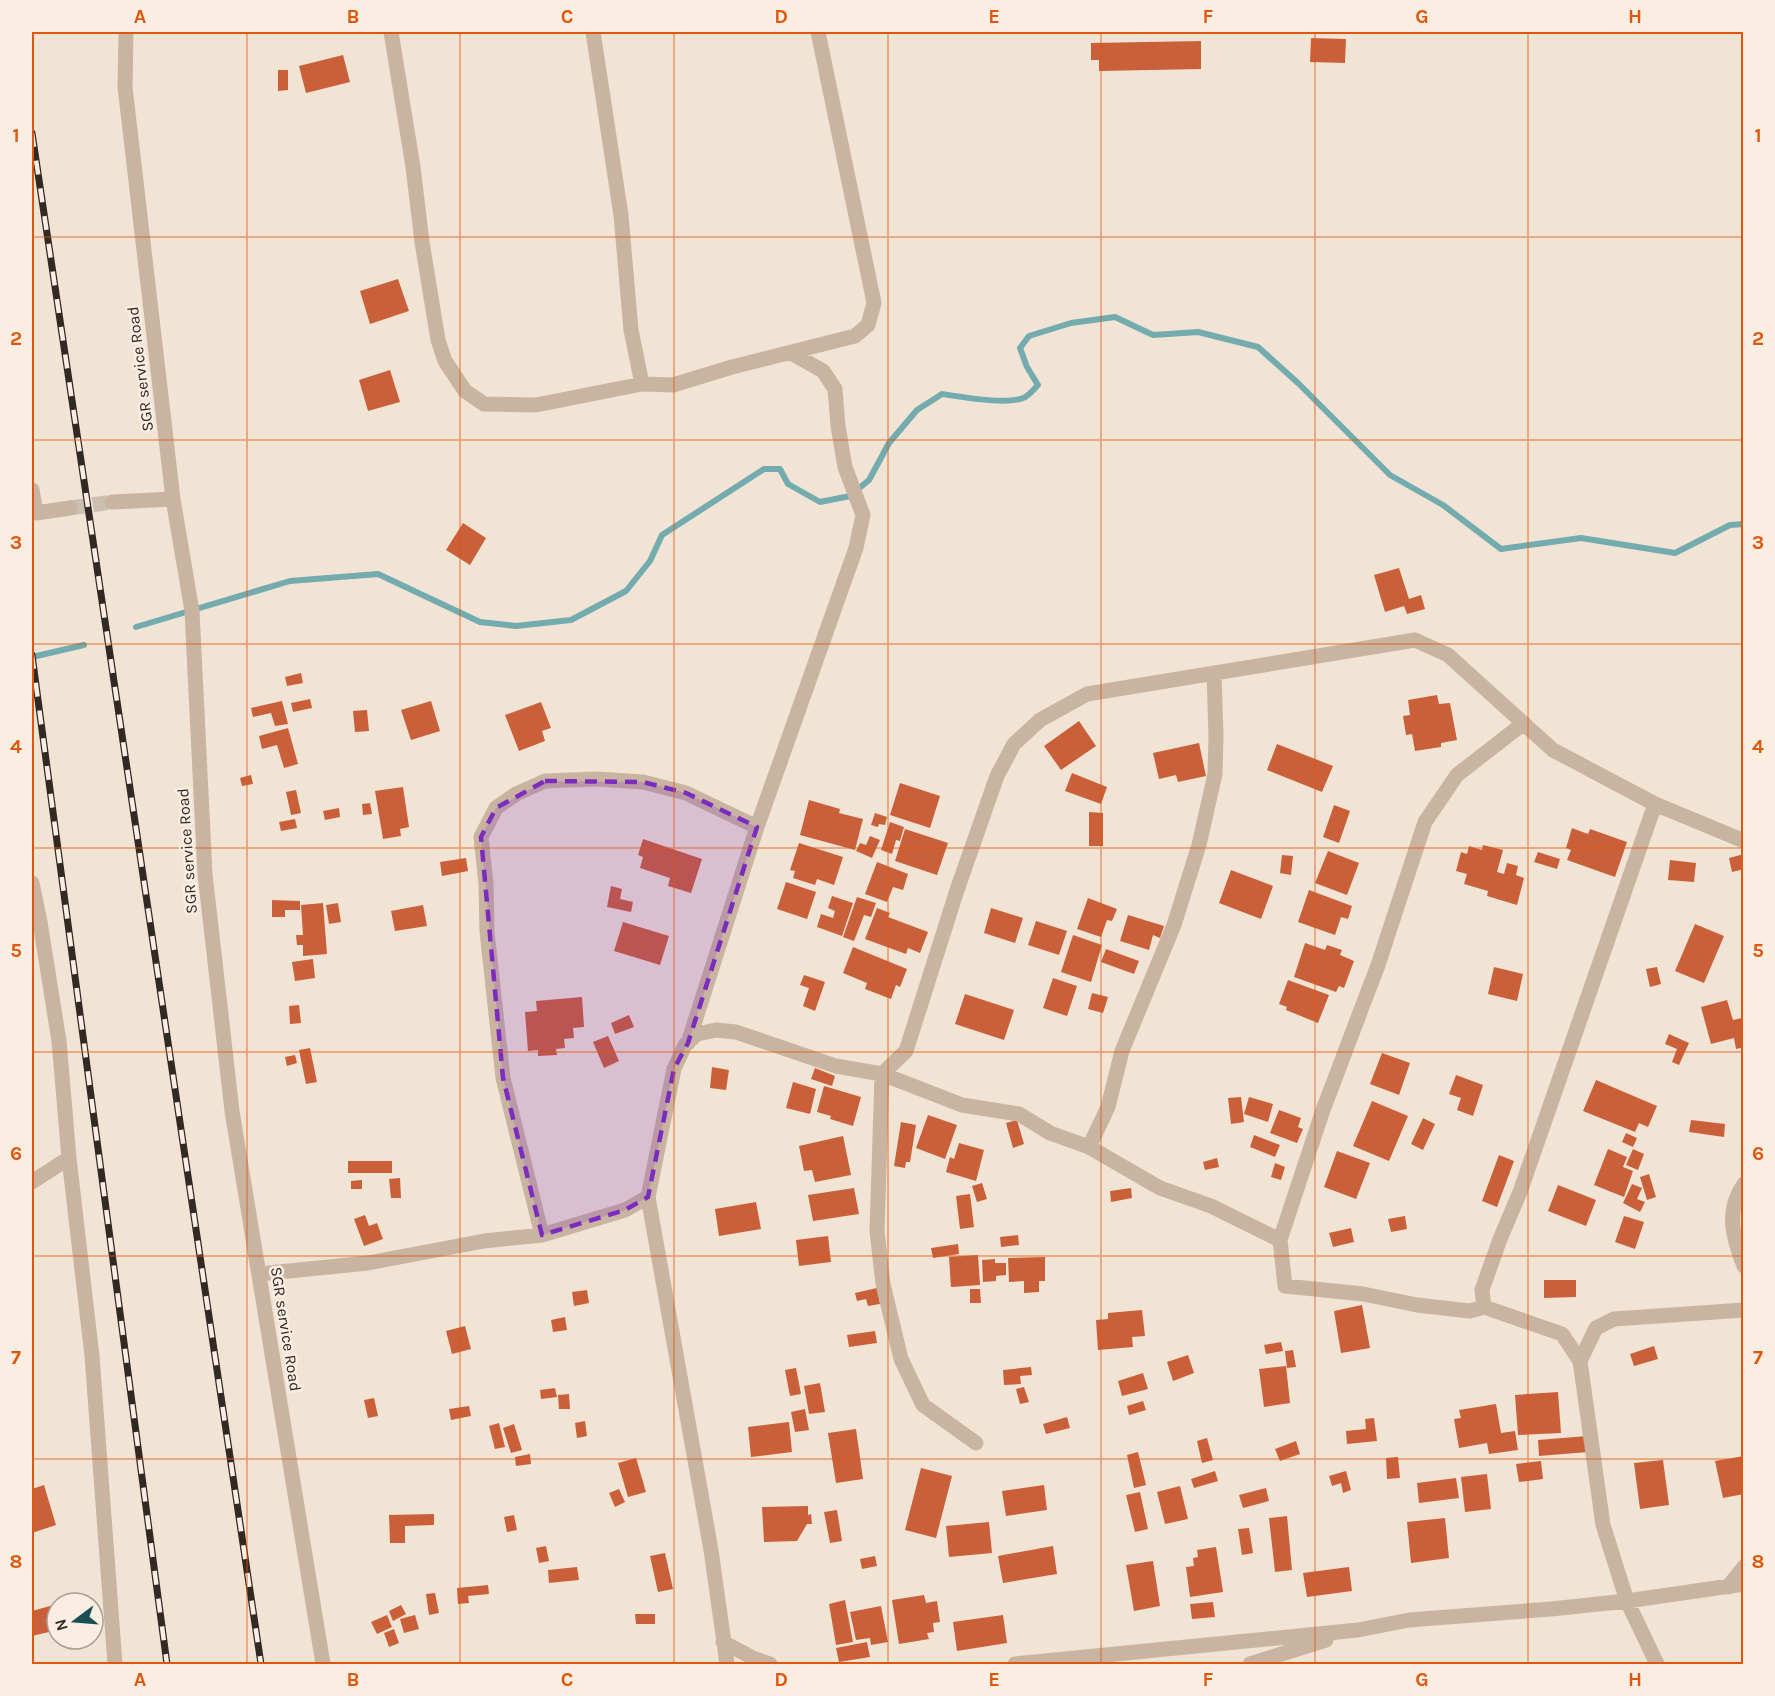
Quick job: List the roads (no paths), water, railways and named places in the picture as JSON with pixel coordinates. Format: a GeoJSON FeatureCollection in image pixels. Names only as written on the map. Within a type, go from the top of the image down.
{"type":"FeatureCollection","features":[{"type":"Feature","properties":{"kind":"street","name":"SGR service Road"},"geometry":{"type":"LineString","coordinates":[[126,32],[125,87],[173,499],[192,611],[205,874],[232,1111],[322,1665]]}},
{"type":"Feature","properties":{"kind":"street"},"geometry":{"type":"LineString","coordinates":[[390,32],[413,167],[422,242],[438,340],[445,361],[465,391],[484,404],[536,405],[642,384],[673,385],[855,336],[868,325],[874,303],[818,32]]}},
{"type":"Feature","properties":{"kind":"street"},"geometry":{"type":"LineString","coordinates":[[592,32],[621,215],[631,330],[642,384]]}},
{"type":"Feature","properties":{"kind":"street"},"geometry":{"type":"LineString","coordinates":[[688,1042],[758,827],[856,548],[863,515],[845,467],[835,389],[823,370],[792,354]]}},
{"type":"Feature","properties":{"kind":"street"},"geometry":{"type":"LineString","coordinates":[[32,490],[36,513],[70,508]]}},
{"type":"Feature","properties":{"kind":"street"},"geometry":{"type":"LineString","coordinates":[[112,502],[173,499]]}},
{"type":"Feature","properties":{"kind":"street"},"geometry":{"type":"LineString","coordinates":[[976,1443],[923,1405],[901,1359],[883,1284],[877,1231],[882,1074],[906,1051],[957,890],[997,776],[1014,744],[1040,720],[1087,694],[1415,640],[1448,655],[1553,750],[1655,804],[1743,841]]}},
{"type":"Feature","properties":{"kind":"street"},"geometry":{"type":"LineString","coordinates":[[1089,1147],[1108,1107],[1122,1051],[1174,926],[1199,845],[1215,774],[1214,673]]}},
{"type":"Feature","properties":{"kind":"street"},"geometry":{"type":"LineString","coordinates":[[1524,723],[1457,775],[1425,822],[1378,965],[1323,1110],[1280,1240],[1285,1286],[1363,1294],[1417,1305],[1470,1311],[1484,1307],[1563,1334],[1580,1361],[1603,1525],[1627,1602],[1658,1665]]}},
{"type":"Feature","properties":{"kind":"street"},"geometry":{"type":"LineString","coordinates":[[542,1235],[503,1078],[487,932],[486,884],[481,837],[496,808],[516,794],[545,781],[597,778],[643,782],[686,793],[758,827]]}},
{"type":"Feature","properties":{"kind":"street"},"geometry":{"type":"LineString","coordinates":[[1484,1307],[1482,1290],[1520,1192],[1655,804]]}},
{"type":"Feature","properties":{"kind":"street"},"geometry":{"type":"LineString","coordinates":[[32,883],[36,924],[59,1041],[69,1158],[92,1356],[115,1665]]}},
{"type":"Feature","properties":{"kind":"street"},"geometry":{"type":"LineString","coordinates":[[727,1665],[711,1550],[648,1197],[675,1069],[685,1045],[697,1034],[716,1030],[736,1032],[836,1066],[882,1074],[962,1105],[1019,1114],[1050,1133],[1089,1147],[1160,1188],[1211,1206],[1280,1240]]}},
{"type":"Feature","properties":{"kind":"street"},"geometry":{"type":"LineString","coordinates":[[32,1182],[69,1158]]}},
{"type":"Feature","properties":{"kind":"street"},"geometry":{"type":"LineString","coordinates":[[1743,1184],[1735,1196],[1732,1216],[1736,1244],[1743,1266]]}},
{"type":"Feature","properties":{"kind":"street"},"geometry":{"type":"LineString","coordinates":[[259,1274],[368,1263],[484,1240],[542,1235],[625,1210],[648,1197]]}},
{"type":"Feature","properties":{"kind":"street"},"geometry":{"type":"LineString","coordinates":[[1580,1361],[1596,1328],[1614,1319],[1743,1310]]}},
{"type":"Feature","properties":{"kind":"street"},"geometry":{"type":"LineString","coordinates":[[1728,1587],[1743,1567]]}},
{"type":"Feature","properties":{"kind":"street"},"geometry":{"type":"LineString","coordinates":[[1015,1665],[1358,1630],[1409,1620],[1627,1602],[1743,1584]]}},
{"type":"Feature","properties":{"kind":"street"},"geometry":{"type":"LineString","coordinates":[[1251,1665],[1358,1630]]}},
{"type":"Feature","properties":{"kind":"street"},"geometry":{"type":"LineString","coordinates":[[723,1642],[770,1665]]}},
{"type":"Feature","properties":{"kind":"waterway"},"geometry":{"type":"LineString","coordinates":[[136,627],[290,581],[378,574],[480,622],[516,626],[571,620],[626,591],[650,561],[662,535],[764,469],[780,469],[788,484],[820,502],[850,496],[869,480],[889,443],[917,410],[942,394],[995,401],[1025,397],[1038,385],[1027,367],[1020,348],[1029,336],[1071,323],[1115,317],[1153,335],[1198,332],[1258,347],[1298,383],[1390,475],[1443,505],[1501,549],[1581,538],[1675,553],[1730,525],[1744,524]]}},
{"type":"Feature","properties":{"kind":"waterway"},"geometry":{"type":"LineString","coordinates":[[32,657],[84,645]]}},
{"type":"Feature","properties":{"kind":"tunnel"},"geometry":{"type":"LineString","coordinates":[[70,508],[112,502]]}},
{"type":"Feature","properties":{"kind":"railway"},"geometry":{"type":"LineString","coordinates":[[32,133],[261,1664]]}},
{"type":"Feature","properties":{"kind":"railway"},"geometry":{"type":"LineString","coordinates":[[32,655],[167,1664]]}}]}
